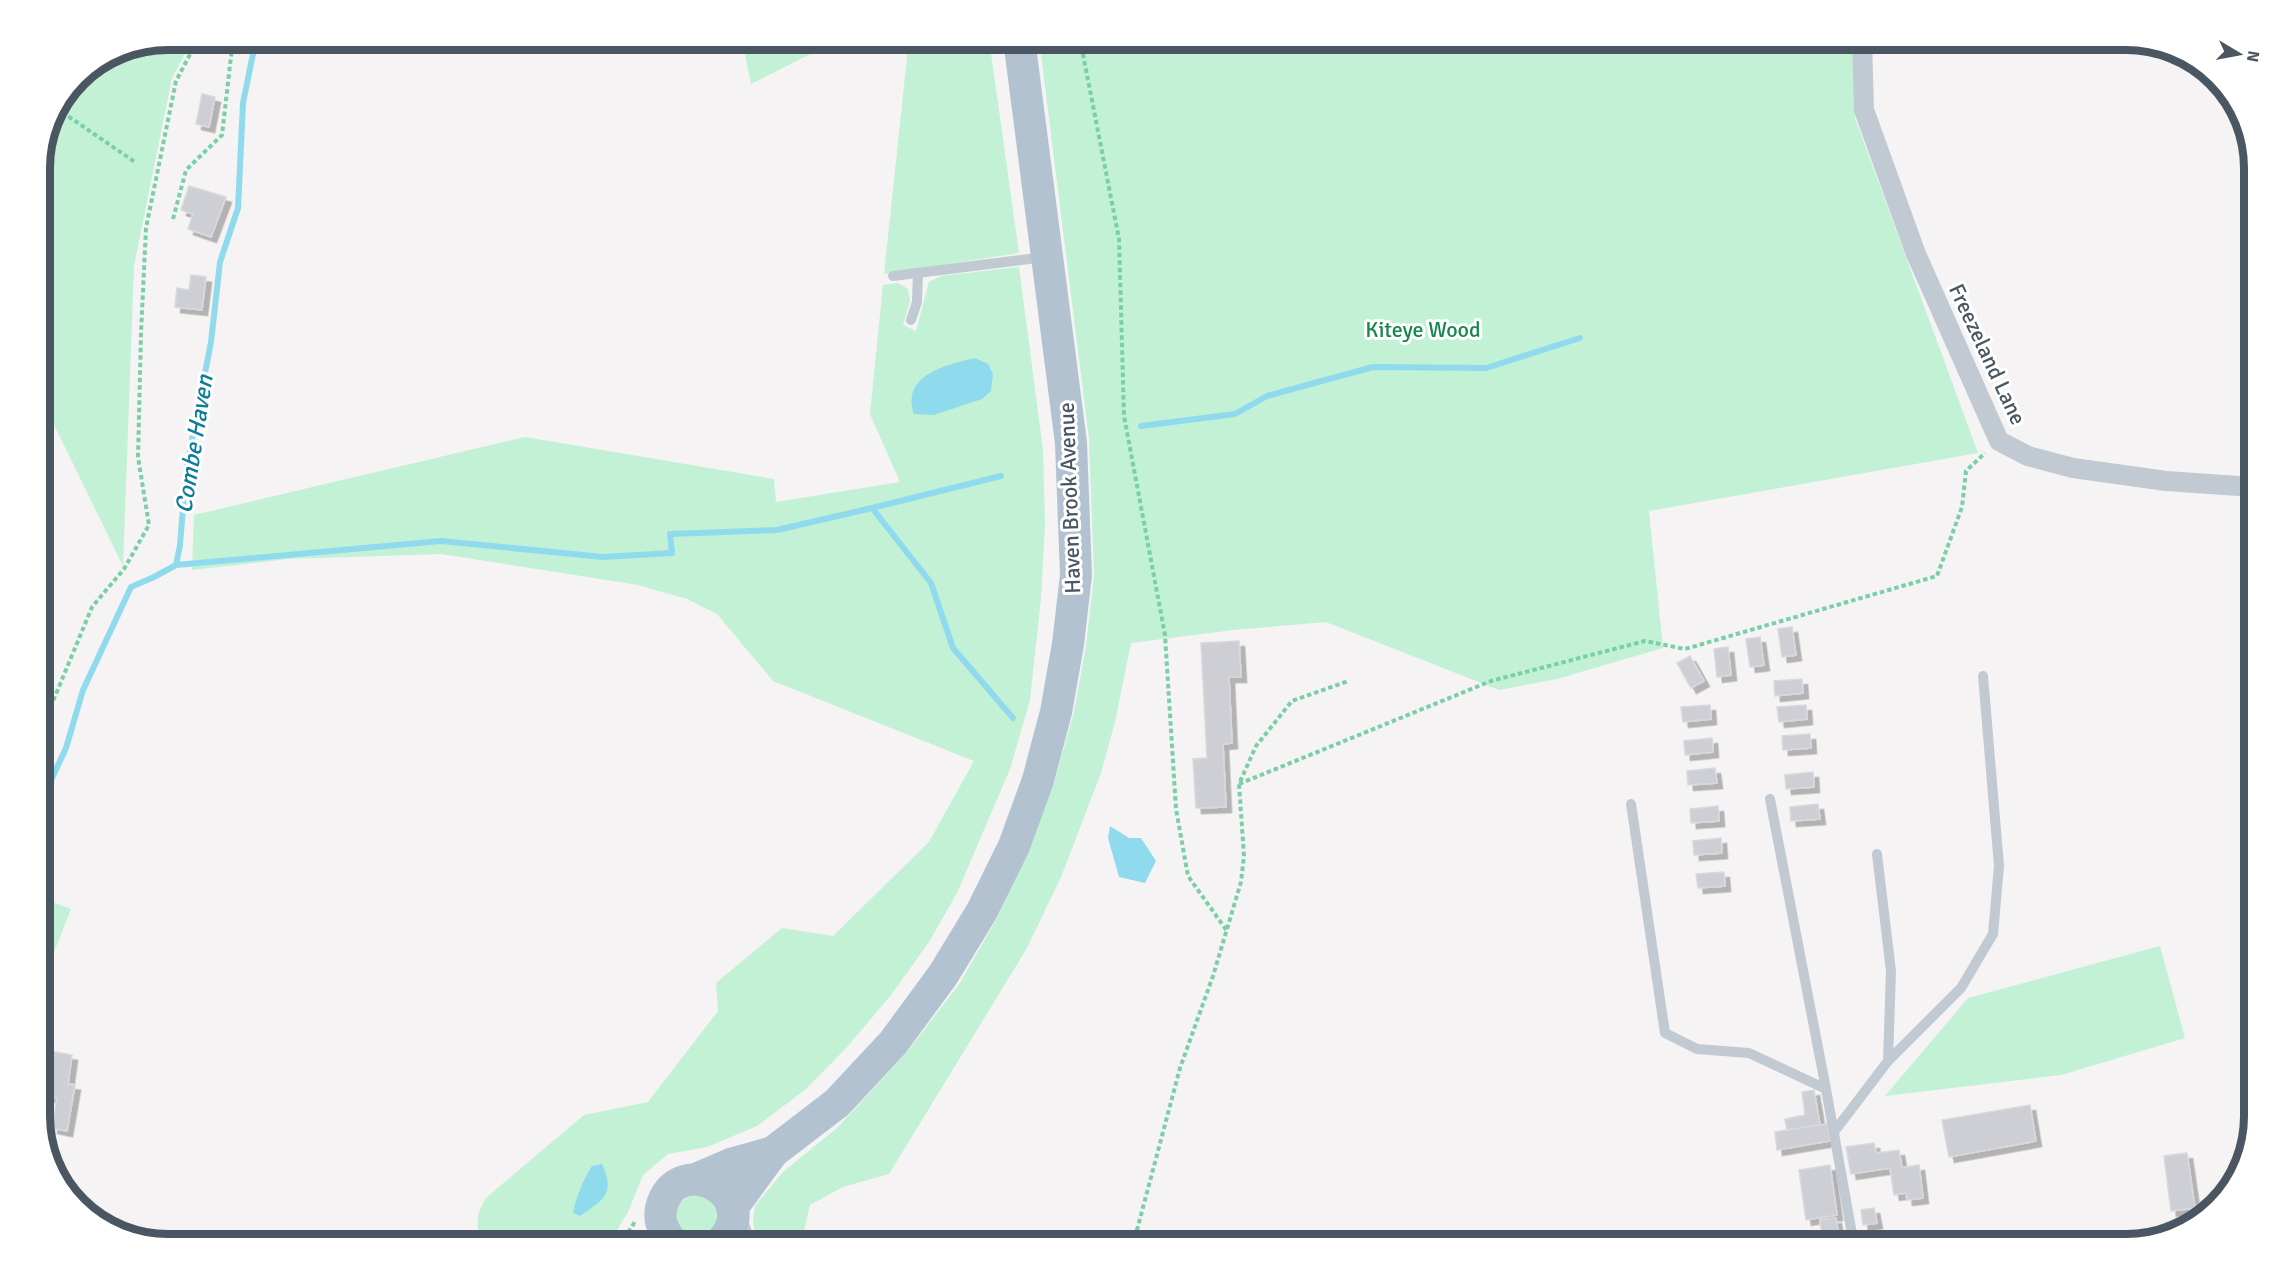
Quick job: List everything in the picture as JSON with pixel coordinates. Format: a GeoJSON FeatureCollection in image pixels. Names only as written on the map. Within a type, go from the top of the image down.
{"type":"FeatureCollection","features":[{"type":"Feature","properties":{"kind":"main road","name":"Haven Brook Avenue"},"geometry":{"type":"LineString","coordinates":[[655,1231],[661,1209],[670,1191],[678,1184],[731,1164],[773,1152],[837,1103],[892,1043],[943,975],[982,911],[1014,846],[1038,780],[1056,712],[1068,644],[1076,574],[1071,443],[1020,50]]}},
{"type":"Feature","properties":{"kind":"main road","name":"Haven Brook Avenue"},"geometry":{"type":"LineString","coordinates":[[731,1229],[773,1152]]}},
{"type":"Feature","properties":{"kind":"main road"},"geometry":{"type":"LineString","coordinates":[[696,1179],[705,1180],[722,1189],[728,1198],[731,1229]]}},
{"type":"Feature","properties":{"kind":"street","name":"Freezeland Lane"},"geometry":{"type":"LineString","coordinates":[[1862,50],[1864,110],[1916,254],[1999,441],[2028,456],[2073,468],[2166,481],[2243,486]]}},
{"type":"Feature","properties":{"kind":"lane"},"geometry":{"type":"LineString","coordinates":[[893,276],[1048,256]]}},
{"type":"Feature","properties":{"kind":"lane"},"geometry":{"type":"LineString","coordinates":[[911,320],[917,302],[918,273]]}},
{"type":"Feature","properties":{"kind":"lane"},"geometry":{"type":"LineString","coordinates":[[1834,1132],[1888,1061],[1962,988],[1993,934],[1999,866],[1983,676]]}},
{"type":"Feature","properties":{"kind":"lane"},"geometry":{"type":"LineString","coordinates":[[1770,799],[1852,1234]]}},
{"type":"Feature","properties":{"kind":"lane"},"geometry":{"type":"LineString","coordinates":[[1632,804],[1665,1033],[1697,1049],[1749,1053],[1826,1089]]}},
{"type":"Feature","properties":{"kind":"lane"},"geometry":{"type":"LineString","coordinates":[[1877,854],[1891,971],[1888,1061]]}},
{"type":"Feature","properties":{"kind":"path"},"geometry":{"type":"LineString","coordinates":[[50,708],[92,607],[124,569],[149,525],[138,457],[146,228],[176,81],[192,50]]}},
{"type":"Feature","properties":{"kind":"path"},"geometry":{"type":"LineString","coordinates":[[173,219],[186,170],[222,135],[233,50]]}},
{"type":"Feature","properties":{"kind":"path"},"geometry":{"type":"LineString","coordinates":[[1082,50],[1119,239],[1124,416],[1166,635],[1176,808],[1188,876],[1227,931]]}},
{"type":"Feature","properties":{"kind":"path"},"geometry":{"type":"LineString","coordinates":[[63,113],[135,162]]}},
{"type":"Feature","properties":{"kind":"path"},"geometry":{"type":"LineString","coordinates":[[1239,784],[1491,681],[1645,641],[1685,649],[1937,576],[1962,507],[1966,471],[1999,441]]}},
{"type":"Feature","properties":{"kind":"path"},"geometry":{"type":"LineString","coordinates":[[1136,1234],[1180,1068],[1227,931],[1241,882],[1244,856],[1239,784],[1256,746],[1292,701],[1348,681]]}},
{"type":"Feature","properties":{"kind":"green space"},"geometry":{"type":"Polygon","coordinates":[[[187,50],[172,78],[134,266],[123,566],[50,417],[50,160],[56,130],[69,102],[84,84],[102,69],[145,52],[187,50]]]}},
{"type":"Feature","properties":{"kind":"green space"},"geometry":{"type":"Polygon","coordinates":[[[744,50],[818,50],[751,84],[744,50]]]}},
{"type":"Feature","properties":{"kind":"green space"},"geometry":{"type":"Polygon","coordinates":[[[908,50],[991,50],[1019,253],[884,274],[908,50]]]}},
{"type":"Feature","properties":{"kind":"green space","name":"Kiteye Wood"},"geometry":{"type":"Polygon","coordinates":[[[1040,50],[1852,50],[1855,118],[1978,453],[1649,511],[1663,648],[1557,679],[1499,690],[1326,622],[1233,630],[1131,643],[1115,722],[1101,773],[1061,877],[1027,948],[889,1174],[843,1187],[810,1205],[805,1234],[755,1234],[753,1220],[755,1206],[783,1172],[837,1128],[907,1052],[960,983],[997,918],[1028,849],[1054,783],[1074,712],[1086,646],[1094,575],[1089,439],[1040,50]]]}},
{"type":"Feature","properties":{"kind":"green space"},"geometry":{"type":"Polygon","coordinates":[[[1019,267],[1043,450],[1045,524],[1041,598],[1030,700],[1010,769],[957,893],[929,942],[891,995],[848,1046],[806,1089],[757,1126],[707,1147],[668,1154],[643,1175],[628,1212],[615,1234],[479,1234],[478,1215],[487,1197],[584,1115],[648,1102],[718,1011],[716,983],[782,928],[833,936],[929,842],[974,761],[773,681],[717,614],[687,599],[638,585],[441,554],[288,559],[192,570],[194,515],[525,437],[774,479],[776,502],[900,482],[870,414],[883,285],[898,283],[908,289],[910,301],[903,325],[916,331],[929,282],[941,276],[1019,267]]]}},
{"type":"Feature","properties":{"kind":"green space"},"geometry":{"type":"Polygon","coordinates":[[[50,901],[71,909],[50,962],[50,901]]]}},
{"type":"Feature","properties":{"kind":"green space"},"geometry":{"type":"Polygon","coordinates":[[[2160,946],[2185,1038],[2061,1075],[1885,1096],[1968,998],[2160,946]]]}},
{"type":"Feature","properties":{"kind":"green space"},"geometry":{"type":"Polygon","coordinates":[[[701,1189],[724,1212],[710,1234],[684,1234],[671,1208],[701,1189]]]}},
{"type":"Feature","properties":{"kind":"water"},"geometry":{"type":"Polygon","coordinates":[[[975,358],[988,364],[993,374],[991,391],[982,399],[934,415],[914,414],[912,400],[914,389],[920,381],[940,368],[975,358]]]}},
{"type":"Feature","properties":{"kind":"water"},"geometry":{"type":"Polygon","coordinates":[[[1110,826],[1129,838],[1141,838],[1156,861],[1145,883],[1119,877],[1108,838],[1110,826]]]}},
{"type":"Feature","properties":{"kind":"water"},"geometry":{"type":"Polygon","coordinates":[[[602,1164],[608,1183],[605,1195],[580,1216],[573,1213],[589,1171],[592,1166],[602,1164]]]}},
{"type":"Feature","properties":{"kind":"building"},"geometry":{"type":"Polygon","coordinates":[[[202,94],[215,97],[209,127],[196,124],[202,94]]]}},
{"type":"Feature","properties":{"kind":"building"},"geometry":{"type":"Polygon","coordinates":[[[189,186],[226,197],[211,237],[188,229],[193,214],[181,210],[189,186]]]}},
{"type":"Feature","properties":{"kind":"building"},"geometry":{"type":"Polygon","coordinates":[[[191,275],[206,277],[202,310],[175,307],[177,288],[189,290],[191,275]]]}},
{"type":"Feature","properties":{"kind":"building"},"geometry":{"type":"Polygon","coordinates":[[[1792,627],[1796,655],[1782,657],[1778,629],[1792,627]]]}},
{"type":"Feature","properties":{"kind":"building"},"geometry":{"type":"Polygon","coordinates":[[[1760,637],[1764,665],[1750,667],[1746,639],[1760,637]]]}},
{"type":"Feature","properties":{"kind":"building"},"geometry":{"type":"Polygon","coordinates":[[[1239,641],[1241,677],[1229,677],[1232,743],[1223,744],[1226,807],[1196,808],[1193,759],[1207,758],[1201,643],[1239,641]]]}},
{"type":"Feature","properties":{"kind":"building"},"geometry":{"type":"Polygon","coordinates":[[[1728,647],[1731,675],[1717,677],[1714,649],[1728,647]]]}},
{"type":"Feature","properties":{"kind":"building"},"geometry":{"type":"Polygon","coordinates":[[[1690,656],[1704,681],[1691,688],[1677,663],[1690,656]]]}},
{"type":"Feature","properties":{"kind":"building"},"geometry":{"type":"Polygon","coordinates":[[[1802,679],[1803,693],[1775,696],[1774,681],[1802,679]]]}},
{"type":"Feature","properties":{"kind":"building"},"geometry":{"type":"Polygon","coordinates":[[[1710,705],[1711,719],[1683,722],[1681,707],[1710,705]]]}},
{"type":"Feature","properties":{"kind":"building"},"geometry":{"type":"Polygon","coordinates":[[[1806,705],[1807,719],[1779,722],[1777,707],[1806,705]]]}},
{"type":"Feature","properties":{"kind":"building"},"geometry":{"type":"Polygon","coordinates":[[[1810,734],[1811,748],[1783,750],[1782,736],[1810,734]]]}},
{"type":"Feature","properties":{"kind":"building"},"geometry":{"type":"Polygon","coordinates":[[[1712,738],[1713,752],[1685,755],[1684,741],[1712,738]]]}},
{"type":"Feature","properties":{"kind":"building"},"geometry":{"type":"Polygon","coordinates":[[[1715,768],[1717,783],[1688,785],[1687,771],[1715,768]]]}},
{"type":"Feature","properties":{"kind":"building"},"geometry":{"type":"Polygon","coordinates":[[[1813,772],[1814,787],[1786,789],[1785,775],[1813,772]]]}},
{"type":"Feature","properties":{"kind":"building"},"geometry":{"type":"Polygon","coordinates":[[[1818,804],[1820,819],[1791,821],[1790,807],[1818,804]]]}},
{"type":"Feature","properties":{"kind":"building"},"geometry":{"type":"Polygon","coordinates":[[[1718,806],[1719,821],[1691,823],[1690,809],[1718,806]]]}},
{"type":"Feature","properties":{"kind":"building"},"geometry":{"type":"Polygon","coordinates":[[[1721,838],[1722,853],[1694,855],[1693,841],[1721,838]]]}},
{"type":"Feature","properties":{"kind":"building"},"geometry":{"type":"Polygon","coordinates":[[[1724,872],[1725,886],[1698,888],[1696,874],[1724,872]]]}},
{"type":"Feature","properties":{"kind":"building"},"geometry":{"type":"Polygon","coordinates":[[[50,1051],[72,1055],[68,1084],[75,1085],[67,1131],[52,1128],[57,1098],[50,1097],[50,1051]]]}},
{"type":"Feature","properties":{"kind":"building"},"geometry":{"type":"Polygon","coordinates":[[[1814,1090],[1820,1125],[1787,1130],[1785,1119],[1805,1115],[1802,1092],[1814,1090]]]}},
{"type":"Feature","properties":{"kind":"building"},"geometry":{"type":"Polygon","coordinates":[[[2030,1105],[2036,1141],[1949,1157],[1942,1120],[2030,1105]]]}},
{"type":"Feature","properties":{"kind":"building"},"geometry":{"type":"Polygon","coordinates":[[[1827,1124],[1830,1141],[1777,1150],[1775,1132],[1827,1124]]]}},
{"type":"Feature","properties":{"kind":"building"},"geometry":{"type":"Polygon","coordinates":[[[1874,1143],[1876,1153],[1899,1150],[1902,1168],[1919,1165],[1923,1198],[1907,1200],[1906,1193],[1894,1195],[1890,1168],[1851,1174],[1846,1147],[1874,1143]]]}},
{"type":"Feature","properties":{"kind":"building"},"geometry":{"type":"Polygon","coordinates":[[[2187,1153],[2195,1208],[2171,1211],[2164,1156],[2187,1153]]]}},
{"type":"Feature","properties":{"kind":"building"},"geometry":{"type":"Polygon","coordinates":[[[1830,1165],[1837,1215],[1806,1220],[1799,1170],[1830,1165]]]}},
{"type":"Feature","properties":{"kind":"building"},"geometry":{"type":"Polygon","coordinates":[[[1874,1208],[1877,1223],[1863,1225],[1861,1210],[1874,1208]]]}},
{"type":"Feature","properties":{"kind":"building"},"geometry":{"type":"Polygon","coordinates":[[[1836,1218],[1838,1234],[1822,1234],[1820,1220],[1836,1218]]]}},
{"type":"Feature","properties":{"kind":"building"},"geometry":{"type":"Polygon","coordinates":[[[2183,1219],[2167,1226],[2166,1222],[2183,1219]]]}},
{"type":"Feature","properties":{"kind":"waterway","name":"Combe Haven"},"geometry":{"type":"LineString","coordinates":[[50,782],[66,748],[83,690],[131,587],[176,565],[180,545],[186,471],[211,342],[220,262],[238,208],[243,103],[254,50]]}},
{"type":"Feature","properties":{"kind":"waterway"},"geometry":{"type":"LineString","coordinates":[[1141,426],[1235,414],[1267,396],[1373,367],[1486,368],[1580,338]]}},
{"type":"Feature","properties":{"kind":"waterway"},"geometry":{"type":"LineString","coordinates":[[872,508],[1001,476]]}},
{"type":"Feature","properties":{"kind":"waterway"},"geometry":{"type":"LineString","coordinates":[[176,565],[441,541],[603,557],[672,553],[670,534],[777,530],[872,508],[931,583],[953,648],[1013,718]]}}]}
